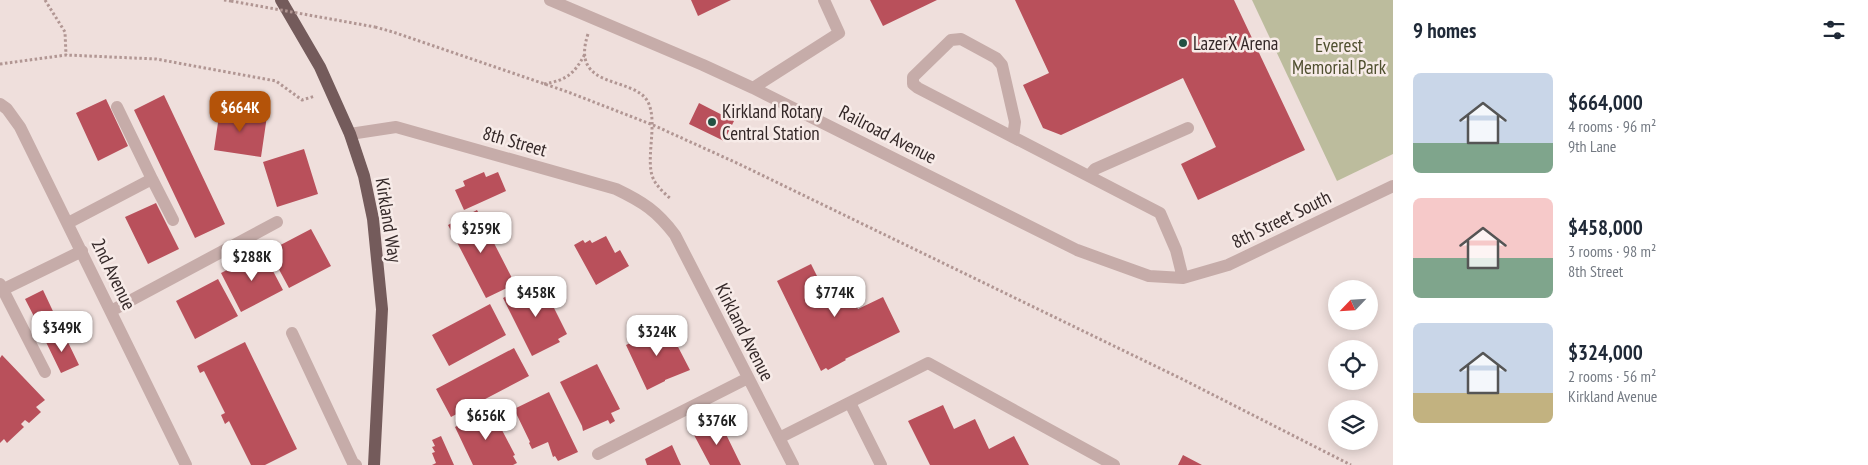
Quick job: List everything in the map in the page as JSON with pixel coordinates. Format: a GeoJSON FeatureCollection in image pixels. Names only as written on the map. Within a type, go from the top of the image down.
{"type":"FeatureCollection","features":[{"type":"Feature","properties":{"kind":"main road","name":"Kirkland Way"},"geometry":{"type":"LineString","coordinates":[[281,0],[320,67],[350,134],[364,176],[373,219],[382,309],[374,465]]}},
{"type":"Feature","properties":{"kind":"street","name":"Railroad Avenue"},"geometry":{"type":"LineString","coordinates":[[550,0],[703,64],[1077,250],[1149,276],[1183,278]]}},
{"type":"Feature","properties":{"kind":"street"},"geometry":{"type":"LineString","coordinates":[[753,88],[839,33],[824,0]]}},
{"type":"Feature","properties":{"kind":"street"},"geometry":{"type":"LineString","coordinates":[[1013,137],[1015,122],[1002,66],[996,58],[961,38],[956,38],[951,40],[913,77],[913,84],[918,88],[1160,213],[1176,250],[1183,278]]}},
{"type":"Feature","properties":{"kind":"street","name":"2nd Avenue"},"geometry":{"type":"LineString","coordinates":[[0,104],[20,127],[186,465]]}},
{"type":"Feature","properties":{"kind":"street"},"geometry":{"type":"LineString","coordinates":[[117,107],[173,220]]}},
{"type":"Feature","properties":{"kind":"street","name":"8th Street"},"geometry":{"type":"LineString","coordinates":[[350,134],[396,127],[616,189],[639,200],[661,218]]}},
{"type":"Feature","properties":{"kind":"street"},"geometry":{"type":"LineString","coordinates":[[1089,176],[1095,169],[1188,128]]}},
{"type":"Feature","properties":{"kind":"street"},"geometry":{"type":"LineString","coordinates":[[68,223],[152,179]]}},
{"type":"Feature","properties":{"kind":"street","name":"8th Street South"},"geometry":{"type":"LineString","coordinates":[[1183,278],[1228,265],[1393,186]]}},
{"type":"Feature","properties":{"kind":"street","name":"Kirkland Avenue"},"geometry":{"type":"LineString","coordinates":[[661,218],[675,235],[793,465]]}},
{"type":"Feature","properties":{"kind":"street"},"geometry":{"type":"LineString","coordinates":[[112,311],[277,222]]}},
{"type":"Feature","properties":{"kind":"street"},"geometry":{"type":"LineString","coordinates":[[45,372],[1,288],[82,252]]}},
{"type":"Feature","properties":{"kind":"street"},"geometry":{"type":"LineString","coordinates":[[292,333],[353,463],[356,465]]}},
{"type":"Feature","properties":{"kind":"street"},"geometry":{"type":"LineString","coordinates":[[779,438],[928,363],[1114,465]]}},
{"type":"Feature","properties":{"kind":"street"},"geometry":{"type":"LineString","coordinates":[[598,454],[748,378]]}},
{"type":"Feature","properties":{"kind":"street"},"geometry":{"type":"LineString","coordinates":[[850,403],[881,465]]}},
{"type":"Feature","properties":{"kind":"path"},"geometry":{"type":"LineString","coordinates":[[45,0],[65,32],[66,55]]}},
{"type":"Feature","properties":{"kind":"path"},"geometry":{"type":"LineString","coordinates":[[224,0],[393,32],[568,92],[653,125],[800,193],[1182,379],[1351,465]]}},
{"type":"Feature","properties":{"kind":"path"},"geometry":{"type":"LineString","coordinates":[[590,29],[584,47],[586,59],[591,69],[600,77],[641,94],[648,101],[653,125],[650,160],[654,181],[670,199]]}},
{"type":"Feature","properties":{"kind":"path"},"geometry":{"type":"LineString","coordinates":[[542,84],[564,80],[574,72],[585,54]]}},
{"type":"Feature","properties":{"kind":"path"},"geometry":{"type":"LineString","coordinates":[[0,64],[66,55],[156,59],[276,81],[302,100],[330,91]]}},
{"type":"Feature","properties":{"kind":"green space","name":"Everest Memorial Park"},"geometry":{"type":"Polygon","coordinates":[[[1252,0],[1393,0],[1393,154],[1337,181],[1252,0]]]}},
{"type":"Feature","properties":{"kind":"building"},"geometry":{"type":"Polygon","coordinates":[[[691,0],[731,0],[698,16],[691,0]]]}},
{"type":"Feature","properties":{"kind":"building"},"geometry":{"type":"Polygon","coordinates":[[[870,0],[937,0],[883,26],[870,0]]]}},
{"type":"Feature","properties":{"kind":"building"},"geometry":{"type":"Polygon","coordinates":[[[1015,0],[1234,0],[1305,150],[1198,200],[1181,164],[1216,147],[1183,78],[1061,135],[1043,128],[1023,85],[1049,73],[1015,0]]]}},
{"type":"Feature","properties":{"kind":"building"},"geometry":{"type":"Polygon","coordinates":[[[164,95],[225,224],[195,238],[134,110],[164,95]]]}},
{"type":"Feature","properties":{"kind":"building"},"geometry":{"type":"Polygon","coordinates":[[[106,99],[128,146],[98,161],[76,113],[106,99]]]}},
{"type":"Feature","properties":{"kind":"building","name":"Kirkland Rotary Central Station"},"geometry":{"type":"Polygon","coordinates":[[[699,103],[734,121],[724,141],[689,124],[699,103]]]}},
{"type":"Feature","properties":{"kind":"building"},"geometry":{"type":"Polygon","coordinates":[[[220,109],[267,116],[261,157],[214,150],[220,109]]]}},
{"type":"Feature","properties":{"kind":"building"},"geometry":{"type":"Polygon","coordinates":[[[304,149],[318,194],[277,207],[263,162],[304,149]]]}},
{"type":"Feature","properties":{"kind":"building"},"geometry":{"type":"Polygon","coordinates":[[[484,172],[486,177],[498,172],[506,191],[464,210],[455,190],[465,186],[463,181],[484,172]]]}},
{"type":"Feature","properties":{"kind":"building"},"geometry":{"type":"Polygon","coordinates":[[[156,203],[179,249],[148,264],[125,217],[156,203]]]}},
{"type":"Feature","properties":{"kind":"building"},"geometry":{"type":"Polygon","coordinates":[[[477,210],[515,284],[486,298],[448,225],[477,210]]]}},
{"type":"Feature","properties":{"kind":"building"},"geometry":{"type":"Polygon","coordinates":[[[311,229],[331,266],[289,288],[269,251],[311,229]]]}},
{"type":"Feature","properties":{"kind":"building"},"geometry":{"type":"Polygon","coordinates":[[[606,236],[615,253],[620,250],[629,266],[596,285],[574,245],[583,240],[585,243],[590,240],[592,243],[606,236]]]}},
{"type":"Feature","properties":{"kind":"building"},"geometry":{"type":"Polygon","coordinates":[[[263,252],[283,290],[241,312],[221,273],[263,252]]]}},
{"type":"Feature","properties":{"kind":"building"},"geometry":{"type":"Polygon","coordinates":[[[811,264],[824,290],[843,280],[858,309],[883,297],[900,332],[845,359],[828,370],[826,368],[821,371],[777,281],[811,264]]]}},
{"type":"Feature","properties":{"kind":"building"},"geometry":{"type":"Polygon","coordinates":[[[218,279],[238,316],[195,339],[176,301],[218,279]]]}},
{"type":"Feature","properties":{"kind":"building"},"geometry":{"type":"Polygon","coordinates":[[[540,280],[567,334],[558,339],[560,342],[532,356],[503,298],[540,280]]]}},
{"type":"Feature","properties":{"kind":"building"},"geometry":{"type":"Polygon","coordinates":[[[43,290],[59,324],[42,332],[25,299],[43,290]]]}},
{"type":"Feature","properties":{"kind":"building"},"geometry":{"type":"Polygon","coordinates":[[[490,304],[506,335],[449,366],[432,335],[490,304]]]}},
{"type":"Feature","properties":{"kind":"building"},"geometry":{"type":"Polygon","coordinates":[[[665,325],[690,370],[647,390],[626,345],[647,335],[645,332],[652,329],[653,331],[665,325]]]}},
{"type":"Feature","properties":{"kind":"building"},"geometry":{"type":"Polygon","coordinates":[[[63,332],[79,365],[61,373],[45,340],[63,332]]]}},
{"type":"Feature","properties":{"kind":"building"},"geometry":{"type":"Polygon","coordinates":[[[245,342],[297,449],[265,465],[251,465],[229,421],[225,424],[221,415],[225,413],[204,371],[200,373],[197,366],[245,342]]]}},
{"type":"Feature","properties":{"kind":"building"},"geometry":{"type":"Polygon","coordinates":[[[514,348],[529,376],[451,417],[436,389],[514,348]]]}},
{"type":"Feature","properties":{"kind":"building"},"geometry":{"type":"Polygon","coordinates":[[[2,355],[45,400],[36,407],[41,412],[29,423],[25,420],[21,424],[24,427],[7,443],[4,439],[0,443],[0,358],[2,355]]]}},
{"type":"Feature","properties":{"kind":"building"},"geometry":{"type":"Polygon","coordinates":[[[597,364],[620,409],[611,413],[615,421],[610,424],[608,420],[583,431],[560,382],[597,364]]]}},
{"type":"Feature","properties":{"kind":"building"},"geometry":{"type":"Polygon","coordinates":[[[549,392],[578,452],[558,461],[555,456],[553,457],[548,442],[532,449],[514,409],[549,392]]]}},
{"type":"Feature","properties":{"kind":"building"},"geometry":{"type":"Polygon","coordinates":[[[943,405],[954,429],[975,419],[989,449],[1014,436],[1029,465],[930,465],[908,421],[943,405]]]}},
{"type":"Feature","properties":{"kind":"building"},"geometry":{"type":"Polygon","coordinates":[[[491,409],[515,455],[513,456],[517,463],[513,465],[473,465],[455,427],[491,409]]]}},
{"type":"Feature","properties":{"kind":"building"},"geometry":{"type":"Polygon","coordinates":[[[720,422],[741,465],[710,465],[694,435],[720,422]]]}},
{"type":"Feature","properties":{"kind":"building"},"geometry":{"type":"Polygon","coordinates":[[[441,436],[454,465],[432,465],[436,463],[432,453],[435,452],[432,447],[435,446],[432,440],[441,436]]]}},
{"type":"Feature","properties":{"kind":"building"},"geometry":{"type":"Polygon","coordinates":[[[672,445],[681,465],[647,465],[645,459],[672,445]]]}},
{"type":"Feature","properties":{"kind":"building"},"geometry":{"type":"Polygon","coordinates":[[[1183,455],[1202,465],[1178,465],[1183,455]]]}},
{"type":"Feature","properties":{"kind":"place","name":"LazerX Arena"},"geometry":{"type":"Point","coordinates":[1183,43]}},
{"type":"Feature","properties":{"kind":"place","name":"Kirkland Rotary Central Station"},"geometry":{"type":"Point","coordinates":[712,122]}}]}
